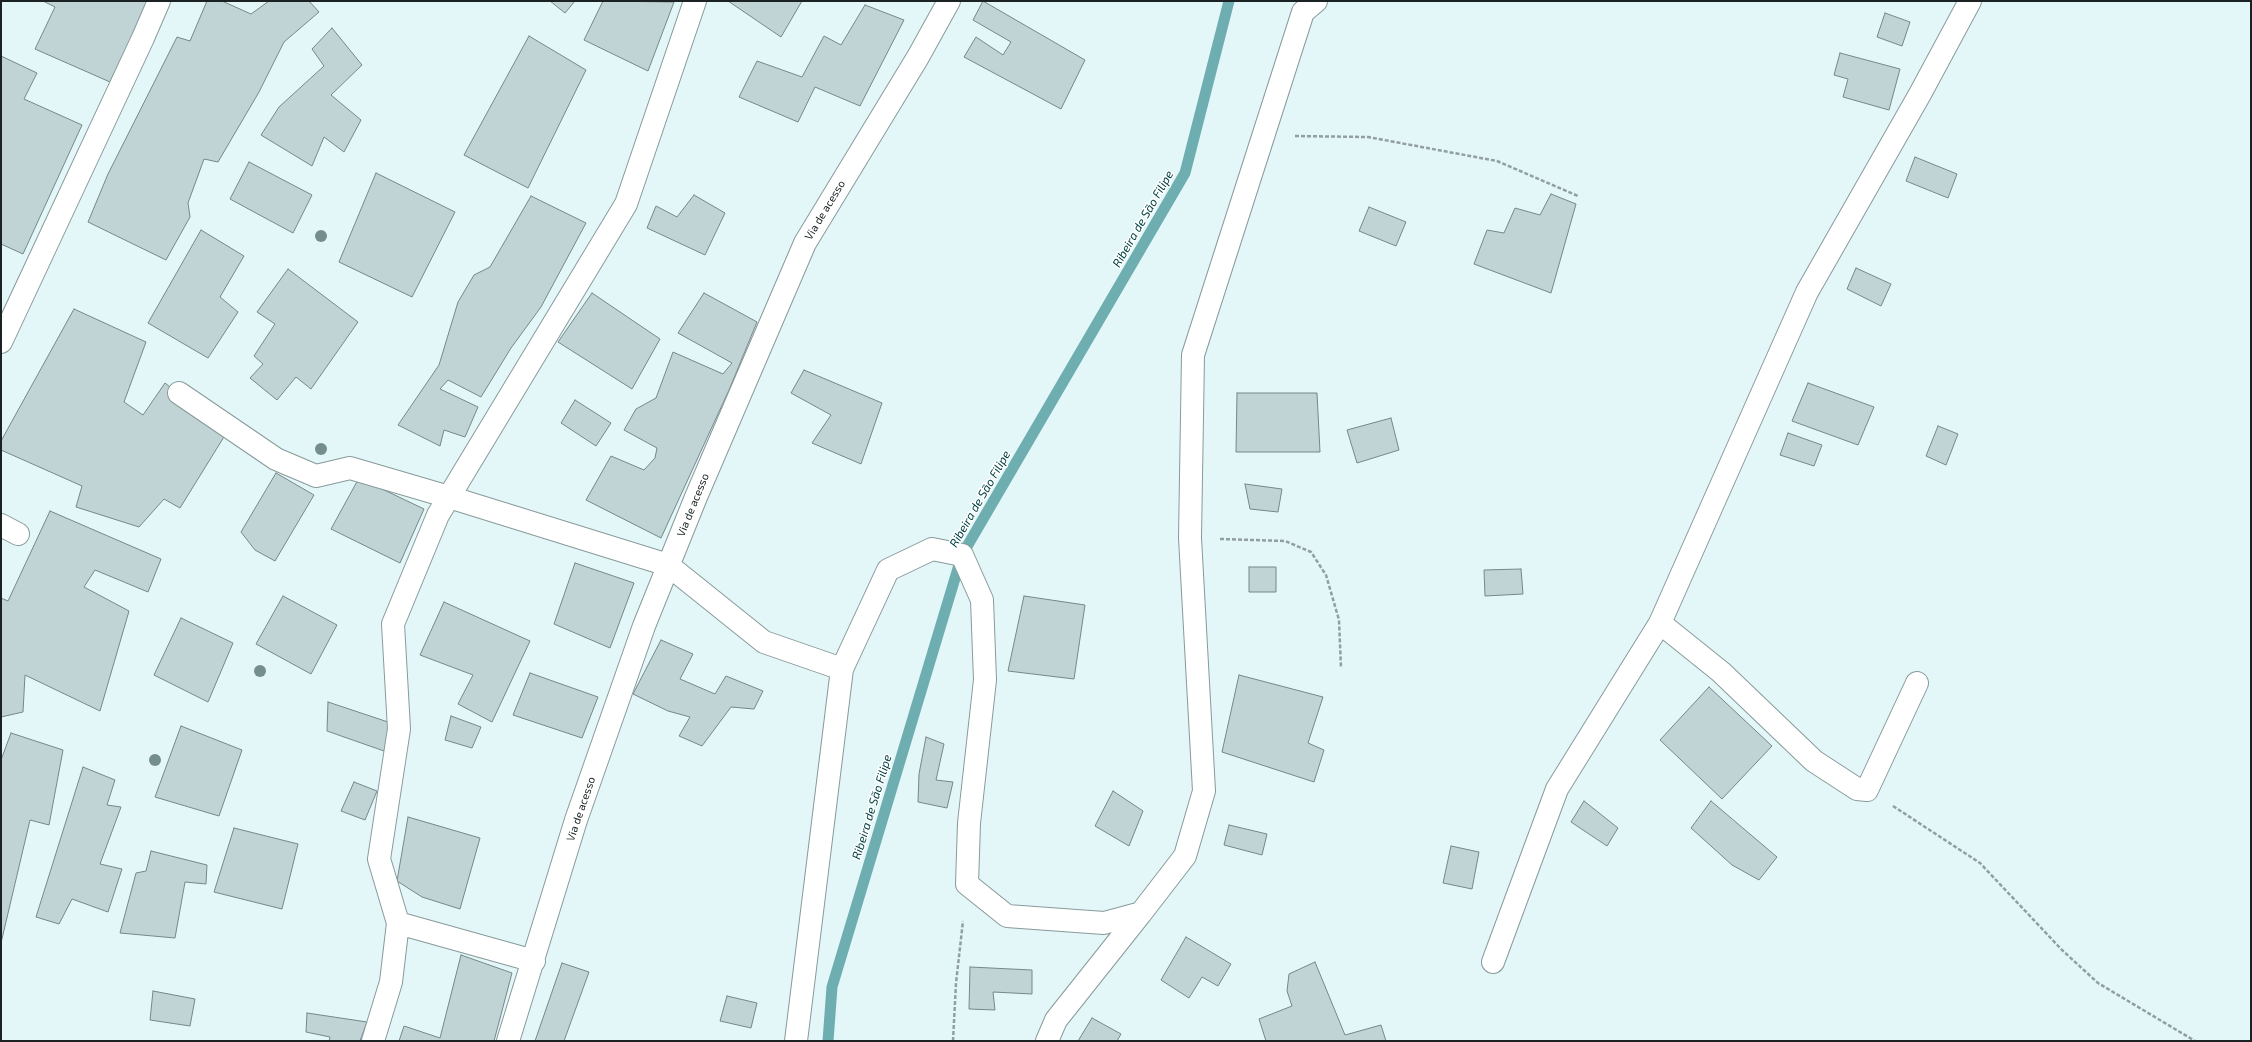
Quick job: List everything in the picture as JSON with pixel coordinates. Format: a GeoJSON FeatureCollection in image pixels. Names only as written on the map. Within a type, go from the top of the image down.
{"type":"FeatureCollection","features":[{"type":"Feature","properties":{"kind":"street"},"geometry":{"type":"LineString","coordinates":[[1,342],[8,307],[144,38],[159,1]]}},
{"type":"Feature","properties":{"kind":"street"},"geometry":{"type":"LineString","coordinates":[[373,1041],[391,982],[398,923],[379,859],[399,729],[393,624],[438,515],[626,204],[695,1]]}},
{"type":"Feature","properties":{"kind":"street","name":"Via de acesso"},"geometry":{"type":"LineString","coordinates":[[508,1041],[576,820],[644,626],[668,565],[805,243],[918,57],[949,1]]}},
{"type":"Feature","properties":{"kind":"street"},"geometry":{"type":"LineString","coordinates":[[1047,1041],[1056,1020],[1184,856],[1204,790],[1190,538],[1193,355],[1303,12],[1316,1]]}},
{"type":"Feature","properties":{"kind":"street"},"geometry":{"type":"LineString","coordinates":[[1493,962],[1557,789],[1660,623],[1807,292],[1920,94],[1970,1]]}},
{"type":"Feature","properties":{"kind":"street"},"geometry":{"type":"LineString","coordinates":[[179,393],[276,459],[316,476],[350,468],[668,565],[764,642],[842,669]]}},
{"type":"Feature","properties":{"kind":"street"},"geometry":{"type":"LineString","coordinates":[[796,1041],[842,669],[888,570],[932,549],[962,555],[982,600],[985,680],[969,823],[967,884],[1007,916],[1104,923],[1141,913]]}},
{"type":"Feature","properties":{"kind":"street"},"geometry":{"type":"LineString","coordinates":[[1660,623],[1721,672],[1814,761],[1857,789],[1867,790],[1916,683]]}},
{"type":"Feature","properties":{"kind":"street"},"geometry":{"type":"LineString","coordinates":[[398,923],[534,960]]}},
{"type":"Feature","properties":{"kind":"path"},"geometry":{"type":"LineString","coordinates":[[1264,136],[1368,137],[1490,160],[1578,196]]}},
{"type":"Feature","properties":{"kind":"path"},"geometry":{"type":"LineString","coordinates":[[1190,538],[1285,541],[1311,552],[1326,575],[1339,620],[1341,668]]}},
{"type":"Feature","properties":{"kind":"path"},"geometry":{"type":"LineString","coordinates":[[1867,790],[1980,863],[2062,950],[2098,983],[2195,1041]]}},
{"type":"Feature","properties":{"kind":"path"},"geometry":{"type":"LineString","coordinates":[[953,1041],[956,983],[967,884]]}},
{"type":"Feature","properties":{"kind":"building"},"geometry":{"type":"Polygon","coordinates":[[[43,1],[149,1],[110,82],[35,49],[55,7],[43,1]]]}},
{"type":"Feature","properties":{"kind":"building"},"geometry":{"type":"Polygon","coordinates":[[[207,1],[222,1],[251,14],[269,1],[309,1],[319,12],[284,42],[259,92],[218,162],[204,159],[188,203],[190,217],[166,260],[88,222],[108,174],[177,37],[190,41],[207,1]]]}},
{"type":"Feature","properties":{"kind":"building"},"geometry":{"type":"Polygon","coordinates":[[[550,1],[575,1],[565,13],[550,1]]]}},
{"type":"Feature","properties":{"kind":"building"},"geometry":{"type":"Polygon","coordinates":[[[603,1],[674,2],[648,71],[584,40],[603,1]]]}},
{"type":"Feature","properties":{"kind":"building"},"geometry":{"type":"Polygon","coordinates":[[[728,1],[802,1],[781,37],[728,1]]]}},
{"type":"Feature","properties":{"kind":"building"},"geometry":{"type":"Polygon","coordinates":[[[983,1],[1085,60],[1061,109],[964,57],[976,37],[1003,55],[1011,42],[973,20],[983,1]]]}},
{"type":"Feature","properties":{"kind":"building"},"geometry":{"type":"Polygon","coordinates":[[[865,5],[904,20],[860,106],[815,87],[798,122],[739,97],[757,61],[802,77],[824,36],[841,45],[865,5]]]}},
{"type":"Feature","properties":{"kind":"building"},"geometry":{"type":"Polygon","coordinates":[[[1885,13],[1910,22],[1902,46],[1877,37],[1885,13]]]}},
{"type":"Feature","properties":{"kind":"building"},"geometry":{"type":"Polygon","coordinates":[[[332,28],[362,65],[331,95],[361,120],[344,152],[324,137],[312,166],[261,135],[279,107],[324,66],[312,49],[332,28]]]}},
{"type":"Feature","properties":{"kind":"building"},"geometry":{"type":"Polygon","coordinates":[[[529,36],[586,70],[528,188],[464,155],[529,36]]]}},
{"type":"Feature","properties":{"kind":"building"},"geometry":{"type":"Polygon","coordinates":[[[1840,53],[1900,69],[1889,110],[1843,97],[1848,79],[1834,75],[1840,53]]]}},
{"type":"Feature","properties":{"kind":"building"},"geometry":{"type":"Polygon","coordinates":[[[1,56],[37,73],[24,99],[82,125],[23,254],[1,244],[1,56]]]}},
{"type":"Feature","properties":{"kind":"building"},"geometry":{"type":"Polygon","coordinates":[[[1915,157],[1957,174],[1948,198],[1906,181],[1915,157]]]}},
{"type":"Feature","properties":{"kind":"building"},"geometry":{"type":"Polygon","coordinates":[[[249,162],[312,195],[293,233],[230,199],[249,162]]]}},
{"type":"Feature","properties":{"kind":"building"},"geometry":{"type":"Polygon","coordinates":[[[376,173],[455,212],[412,297],[339,262],[376,173]]]}},
{"type":"Feature","properties":{"kind":"building"},"geometry":{"type":"Polygon","coordinates":[[[1551,194],[1576,204],[1551,293],[1474,264],[1487,230],[1504,233],[1515,208],[1540,215],[1551,194]]]}},
{"type":"Feature","properties":{"kind":"building"},"geometry":{"type":"Polygon","coordinates":[[[694,195],[725,213],[705,255],[647,228],[656,206],[677,217],[694,195]]]}},
{"type":"Feature","properties":{"kind":"building"},"geometry":{"type":"Polygon","coordinates":[[[531,196],[586,223],[541,307],[511,348],[481,397],[448,380],[440,389],[478,407],[465,437],[444,430],[440,446],[398,425],[439,365],[458,302],[474,275],[490,267],[531,196]]]}},
{"type":"Feature","properties":{"kind":"building"},"geometry":{"type":"Polygon","coordinates":[[[1369,207],[1406,222],[1396,246],[1359,231],[1369,207]]]}},
{"type":"Feature","properties":{"kind":"building"},"geometry":{"type":"Polygon","coordinates":[[[201,230],[244,256],[220,297],[238,312],[208,358],[148,323],[201,230]]]}},
{"type":"Feature","properties":{"kind":"building"},"geometry":{"type":"Polygon","coordinates":[[[1856,268],[1891,284],[1881,306],[1847,289],[1856,268]]]}},
{"type":"Feature","properties":{"kind":"building"},"geometry":{"type":"Polygon","coordinates":[[[288,269],[358,322],[311,389],[296,377],[277,400],[250,378],[263,364],[254,356],[275,324],[257,312],[288,269]]]}},
{"type":"Feature","properties":{"kind":"building"},"geometry":{"type":"Polygon","coordinates":[[[592,293],[660,339],[632,389],[558,342],[592,293]]]}},
{"type":"Feature","properties":{"kind":"building"},"geometry":{"type":"Polygon","coordinates":[[[704,293],[757,322],[729,390],[661,538],[586,500],[611,456],[644,470],[655,458],[657,448],[624,430],[636,409],[656,398],[673,352],[723,374],[732,363],[678,333],[704,293]]]}},
{"type":"Feature","properties":{"kind":"building"},"geometry":{"type":"Polygon","coordinates":[[[74,309],[146,342],[124,402],[143,415],[165,383],[227,432],[180,508],[164,499],[139,527],[76,507],[82,486],[1,450],[1,441],[74,309]]]}},
{"type":"Feature","properties":{"kind":"building"},"geometry":{"type":"Polygon","coordinates":[[[804,370],[882,403],[861,464],[812,443],[831,415],[791,393],[804,370]]]}},
{"type":"Feature","properties":{"kind":"building"},"geometry":{"type":"Polygon","coordinates":[[[1808,383],[1874,407],[1858,445],[1792,421],[1808,383]]]}},
{"type":"Feature","properties":{"kind":"building"},"geometry":{"type":"Polygon","coordinates":[[[1237,393],[1317,393],[1320,452],[1236,452],[1237,393]]]}},
{"type":"Feature","properties":{"kind":"building"},"geometry":{"type":"Polygon","coordinates":[[[575,400],[611,423],[596,446],[561,423],[575,400]]]}},
{"type":"Feature","properties":{"kind":"building"},"geometry":{"type":"Polygon","coordinates":[[[1391,418],[1399,450],[1357,463],[1347,430],[1391,418]]]}},
{"type":"Feature","properties":{"kind":"building"},"geometry":{"type":"Polygon","coordinates":[[[1938,426],[1958,434],[1946,465],[1926,456],[1938,426]]]}},
{"type":"Feature","properties":{"kind":"building"},"geometry":{"type":"Polygon","coordinates":[[[1788,433],[1822,445],[1814,466],[1780,455],[1788,433]]]}},
{"type":"Feature","properties":{"kind":"building"},"geometry":{"type":"Polygon","coordinates":[[[276,473],[314,495],[275,561],[255,550],[241,532],[276,473]]]}},
{"type":"Feature","properties":{"kind":"building"},"geometry":{"type":"Polygon","coordinates":[[[359,478],[424,509],[400,563],[331,529],[359,478]]]}},
{"type":"Feature","properties":{"kind":"building"},"geometry":{"type":"Polygon","coordinates":[[[1245,484],[1282,489],[1278,512],[1250,509],[1245,484]]]}},
{"type":"Feature","properties":{"kind":"building"},"geometry":{"type":"Polygon","coordinates":[[[50,511],[161,559],[148,592],[95,570],[84,587],[129,611],[100,711],[25,675],[23,712],[1,717],[1,598],[8,601],[50,511]]]}},
{"type":"Feature","properties":{"kind":"building"},"geometry":{"type":"Polygon","coordinates":[[[575,563],[634,583],[610,648],[554,624],[575,563]]]}},
{"type":"Feature","properties":{"kind":"building"},"geometry":{"type":"Polygon","coordinates":[[[1249,567],[1276,567],[1276,592],[1249,592],[1249,567]]]}},
{"type":"Feature","properties":{"kind":"building"},"geometry":{"type":"Polygon","coordinates":[[[1521,569],[1523,594],[1485,596],[1484,570],[1521,569]]]}},
{"type":"Feature","properties":{"kind":"building"},"geometry":{"type":"Polygon","coordinates":[[[283,596],[337,625],[311,674],[256,644],[283,596]]]}},
{"type":"Feature","properties":{"kind":"building"},"geometry":{"type":"Polygon","coordinates":[[[1024,596],[1085,605],[1074,679],[1008,671],[1024,596]]]}},
{"type":"Feature","properties":{"kind":"building"},"geometry":{"type":"Polygon","coordinates":[[[444,602],[530,641],[492,722],[458,704],[473,675],[420,655],[444,602]]]}},
{"type":"Feature","properties":{"kind":"building"},"geometry":{"type":"Polygon","coordinates":[[[181,618],[233,643],[208,702],[154,675],[181,618]]]}},
{"type":"Feature","properties":{"kind":"building"},"geometry":{"type":"Polygon","coordinates":[[[661,640],[693,654],[680,679],[715,694],[726,676],[763,691],[754,709],[731,707],[702,746],[679,736],[690,717],[668,711],[633,694],[661,640]]]}},
{"type":"Feature","properties":{"kind":"building"},"geometry":{"type":"Polygon","coordinates":[[[530,673],[598,697],[582,738],[513,715],[530,673]]]}},
{"type":"Feature","properties":{"kind":"building"},"geometry":{"type":"Polygon","coordinates":[[[1239,675],[1323,697],[1308,743],[1324,750],[1314,782],[1222,752],[1239,675]]]}},
{"type":"Feature","properties":{"kind":"building"},"geometry":{"type":"Polygon","coordinates":[[[1709,687],[1772,746],[1722,799],[1660,740],[1709,687]]]}},
{"type":"Feature","properties":{"kind":"building"},"geometry":{"type":"Polygon","coordinates":[[[328,702],[391,723],[384,751],[327,731],[328,702]]]}},
{"type":"Feature","properties":{"kind":"building"},"geometry":{"type":"Polygon","coordinates":[[[451,716],[481,727],[472,748],[445,740],[451,716]]]}},
{"type":"Feature","properties":{"kind":"building"},"geometry":{"type":"Polygon","coordinates":[[[181,726],[242,750],[219,816],[155,797],[181,726]]]}},
{"type":"Feature","properties":{"kind":"building"},"geometry":{"type":"Polygon","coordinates":[[[11,733],[63,750],[49,825],[30,820],[1,943],[1,760],[11,733]]]}},
{"type":"Feature","properties":{"kind":"building"},"geometry":{"type":"Polygon","coordinates":[[[926,737],[944,744],[936,780],[953,782],[947,808],[918,802],[919,774],[926,737]]]}},
{"type":"Feature","properties":{"kind":"building"},"geometry":{"type":"Polygon","coordinates":[[[83,767],[115,780],[107,805],[121,807],[100,864],[122,869],[108,912],[72,899],[59,924],[36,917],[83,767]]]}},
{"type":"Feature","properties":{"kind":"building"},"geometry":{"type":"Polygon","coordinates":[[[354,782],[377,791],[365,820],[341,811],[354,782]]]}},
{"type":"Feature","properties":{"kind":"building"},"geometry":{"type":"Polygon","coordinates":[[[1113,791],[1143,811],[1129,846],[1095,826],[1113,791]]]}},
{"type":"Feature","properties":{"kind":"building"},"geometry":{"type":"Polygon","coordinates":[[[1584,801],[1618,828],[1607,846],[1571,822],[1584,801]]]}},
{"type":"Feature","properties":{"kind":"building"},"geometry":{"type":"Polygon","coordinates":[[[1711,801],[1777,857],[1759,880],[1732,865],[1691,828],[1711,801]]]}},
{"type":"Feature","properties":{"kind":"building"},"geometry":{"type":"Polygon","coordinates":[[[408,817],[480,838],[460,909],[422,897],[397,881],[408,817]]]}},
{"type":"Feature","properties":{"kind":"building"},"geometry":{"type":"Polygon","coordinates":[[[1229,825],[1267,834],[1262,855],[1224,845],[1229,825]]]}},
{"type":"Feature","properties":{"kind":"building"},"geometry":{"type":"Polygon","coordinates":[[[234,828],[298,844],[282,909],[214,892],[234,828]]]}},
{"type":"Feature","properties":{"kind":"building"},"geometry":{"type":"Polygon","coordinates":[[[1451,846],[1479,852],[1472,889],[1443,883],[1451,846]]]}},
{"type":"Feature","properties":{"kind":"building"},"geometry":{"type":"Polygon","coordinates":[[[151,851],[207,865],[206,884],[185,882],[175,938],[120,933],[136,873],[146,871],[151,851]]]}},
{"type":"Feature","properties":{"kind":"building"},"geometry":{"type":"Polygon","coordinates":[[[1186,937],[1231,964],[1218,986],[1202,977],[1189,998],[1161,980],[1186,937]]]}},
{"type":"Feature","properties":{"kind":"building"},"geometry":{"type":"Polygon","coordinates":[[[461,955],[512,973],[494,1041],[399,1041],[404,1026],[440,1038],[461,955]]]}},
{"type":"Feature","properties":{"kind":"building"},"geometry":{"type":"Polygon","coordinates":[[[1315,962],[1345,1035],[1381,1025],[1386,1041],[1266,1041],[1259,1019],[1292,1006],[1287,991],[1289,974],[1315,962]]]}},
{"type":"Feature","properties":{"kind":"building"},"geometry":{"type":"Polygon","coordinates":[[[562,963],[589,972],[564,1041],[535,1041],[562,963]]]}},
{"type":"Feature","properties":{"kind":"building"},"geometry":{"type":"Polygon","coordinates":[[[970,967],[1032,970],[1032,994],[993,992],[995,1010],[969,1009],[970,967]]]}},
{"type":"Feature","properties":{"kind":"building"},"geometry":{"type":"Polygon","coordinates":[[[153,991],[195,999],[190,1026],[150,1020],[153,991]]]}},
{"type":"Feature","properties":{"kind":"building"},"geometry":{"type":"Polygon","coordinates":[[[727,996],[757,1003],[751,1028],[720,1021],[727,996]]]}},
{"type":"Feature","properties":{"kind":"building"},"geometry":{"type":"Polygon","coordinates":[[[307,1013],[367,1022],[360,1041],[329,1041],[330,1037],[306,1032],[307,1013]]]}},
{"type":"Feature","properties":{"kind":"building"},"geometry":{"type":"Polygon","coordinates":[[[1092,1018],[1121,1034],[1117,1041],[1078,1041],[1092,1018]]]}},
{"type":"Feature","properties":{"kind":"waterway","name":"Ribeira de São Filipe"},"geometry":{"type":"LineString","coordinates":[[828,1041],[832,987],[962,555],[1185,173],[1229,1]]}}]}
